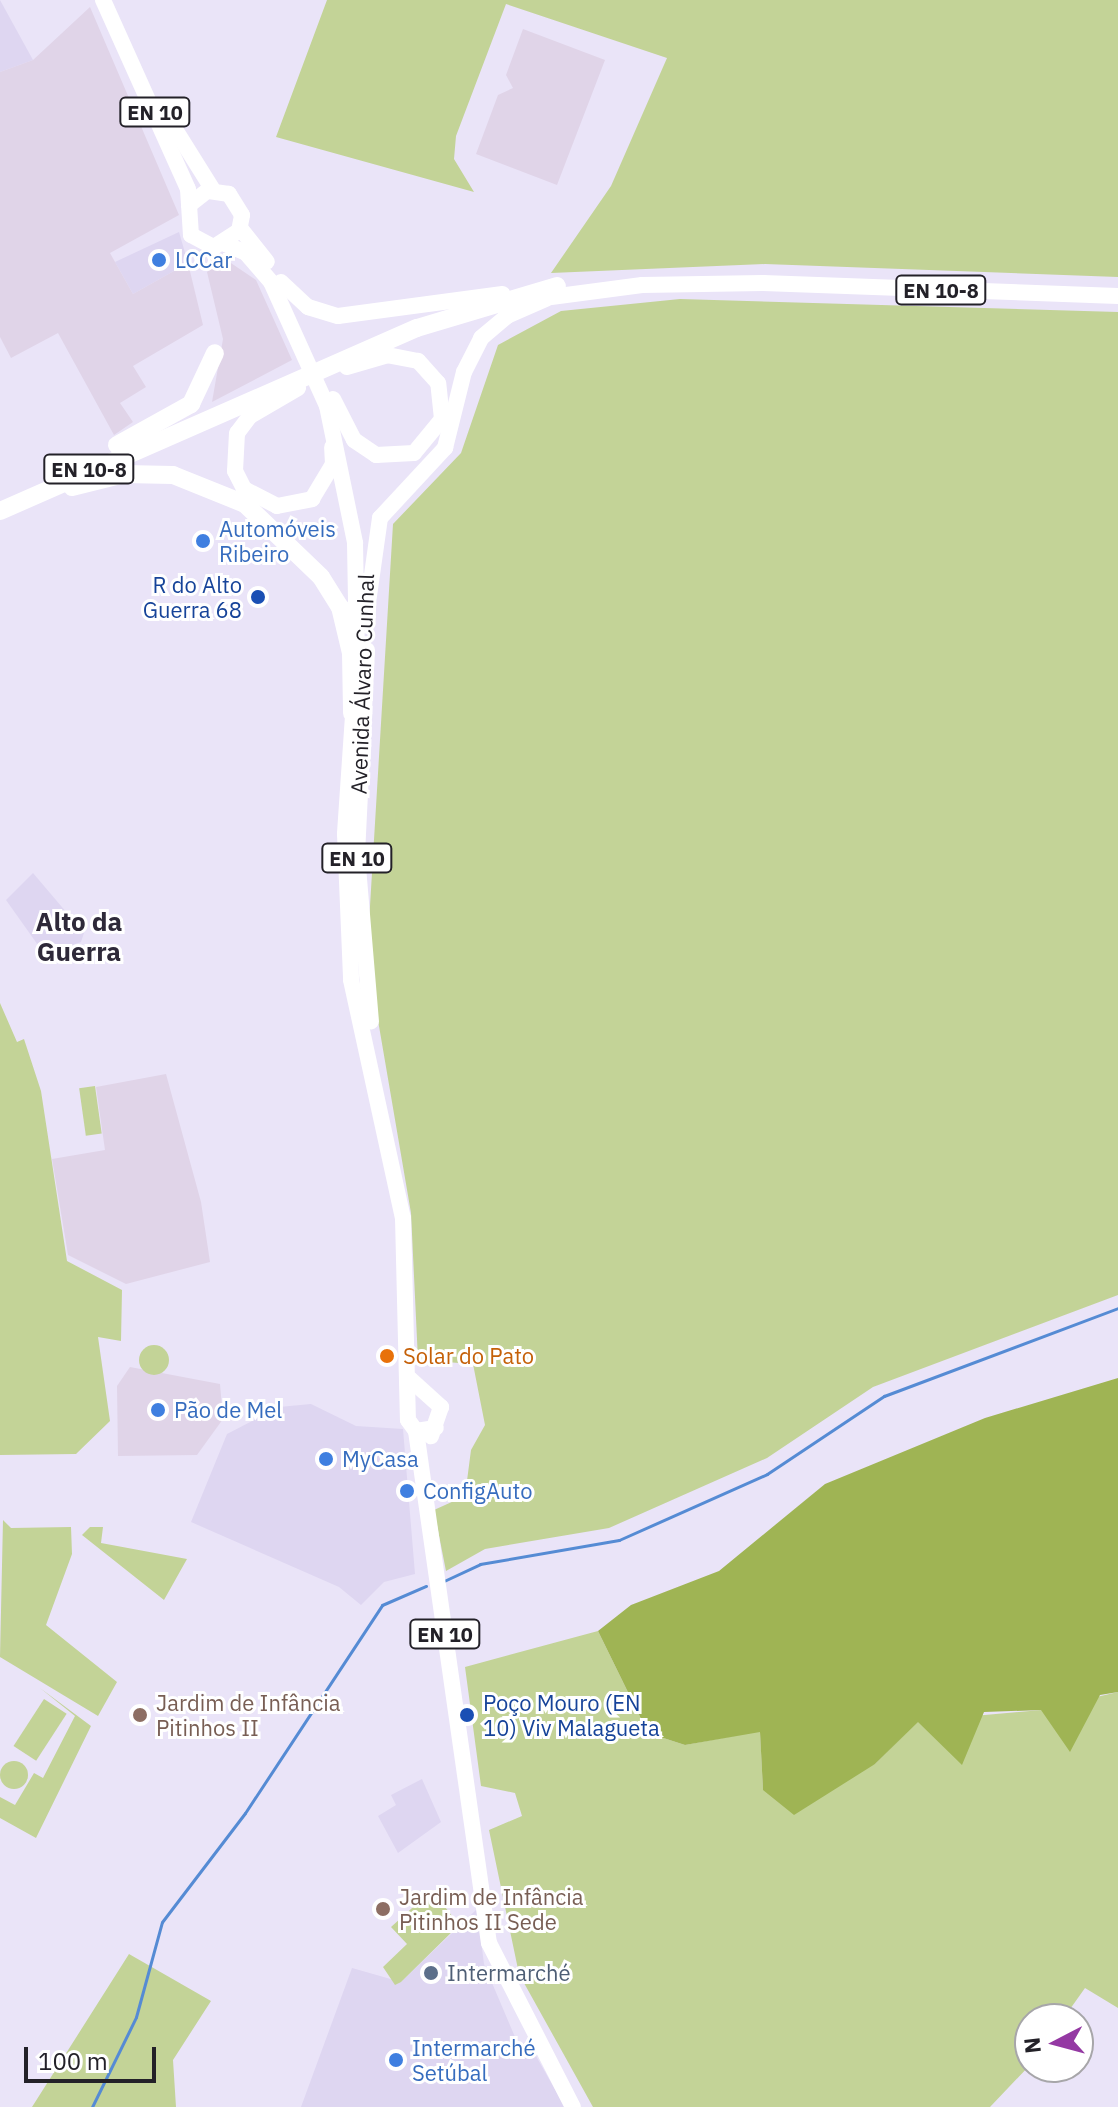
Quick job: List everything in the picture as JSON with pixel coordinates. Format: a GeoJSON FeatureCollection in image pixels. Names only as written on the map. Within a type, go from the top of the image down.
{"type":"FeatureCollection","features":[{"type":"Feature","properties":{"kind":"highway","name":"EN 10-8"},"geometry":{"type":"LineString","coordinates":[[6,508],[346,364],[434,322],[558,291]]}},
{"type":"Feature","properties":{"kind":"highway"},"geometry":{"type":"LineString","coordinates":[[6,508],[180,412],[203,387],[215,353]]}},
{"type":"Feature","properties":{"kind":"highway","name":"EN 10-8"},"geometry":{"type":"LineString","coordinates":[[0,522],[168,439]]}},
{"type":"Feature","properties":{"kind":"highway"},"geometry":{"type":"LineString","coordinates":[[58,492],[124,474],[173,475],[228,493],[283,540],[340,607],[351,653],[352,713]]}},
{"type":"Feature","properties":{"kind":"main road","name":"EN 10"},"geometry":{"type":"LineString","coordinates":[[103,0],[213,190]]}},
{"type":"Feature","properties":{"kind":"main road","name":"EN 10"},"geometry":{"type":"LineString","coordinates":[[114,22],[189,205]]}},
{"type":"Feature","properties":{"kind":"main road"},"geometry":{"type":"LineString","coordinates":[[213,190],[235,200],[240,228],[225,244],[208,246],[191,235],[189,205],[213,190]]}},
{"type":"Feature","properties":{"kind":"main road","name":"Avenida Álvaro Cunhal"},"geometry":{"type":"LineString","coordinates":[[240,228],[281,282],[351,458],[369,596],[358,906],[385,1118],[403,1218],[412,1404]]}},
{"type":"Feature","properties":{"kind":"main road","name":"Avenida Álvaro Cunhal"},"geometry":{"type":"LineString","coordinates":[[225,244],[246,253],[271,282],[330,402],[355,543],[352,713],[345,834],[351,980],[385,1118]]}},
{"type":"Feature","properties":{"kind":"main road","name":"EN 10-8"},"geometry":{"type":"LineString","coordinates":[[558,291],[651,277],[1118,296]]}},
{"type":"Feature","properties":{"kind":"main road"},"geometry":{"type":"LineString","coordinates":[[281,282],[308,307],[338,316],[558,291]]}},
{"type":"Feature","properties":{"kind":"main road"},"geometry":{"type":"LineString","coordinates":[[369,596],[380,518],[445,448],[464,372],[481,338],[519,310],[558,291]]}},
{"type":"Feature","properties":{"kind":"main road"},"geometry":{"type":"LineString","coordinates":[[330,402],[354,440],[376,455],[414,453],[442,419],[438,383],[418,361],[388,355],[346,364]]}},
{"type":"Feature","properties":{"kind":"main road"},"geometry":{"type":"LineString","coordinates":[[289,388],[237,433],[235,471],[261,502],[295,505],[324,487],[333,464],[330,402]]}},
{"type":"Feature","properties":{"kind":"main road"},"geometry":{"type":"LineString","coordinates":[[410,1379],[434,1400],[442,1412],[420,1455]]}},
{"type":"Feature","properties":{"kind":"main road"},"geometry":{"type":"LineString","coordinates":[[412,1404],[434,1400]]}},
{"type":"Feature","properties":{"kind":"main road","name":"EN 10"},"geometry":{"type":"LineString","coordinates":[[412,1404],[483,1883],[500,1976],[573,2107]]}},
{"type":"Feature","properties":{"kind":"main road"},"geometry":{"type":"LineString","coordinates":[[416,1431],[436,1428]]}},
{"type":"Feature","properties":{"kind":"main road","name":"EN 10"},"geometry":{"type":"LineString","coordinates":[[483,1883],[513,1981],[583,2107]]}},
{"type":"Feature","properties":{"kind":"shaded area"},"geometry":{"type":"Polygon","coordinates":[[[0,0],[33,60],[0,72],[0,0]]]}},
{"type":"Feature","properties":{"kind":"shaded area"},"geometry":{"type":"Polygon","coordinates":[[[90,7],[179,215],[110,253],[133,294],[188,263],[203,325],[133,366],[146,387],[120,403],[133,422],[114,435],[58,333],[11,358],[0,337],[0,72],[33,60],[90,7]]]}},
{"type":"Feature","properties":{"kind":"shaded area"},"geometry":{"type":"Polygon","coordinates":[[[523,29],[605,60],[557,185],[476,154],[498,95],[513,88],[506,75],[523,29]]]}},
{"type":"Feature","properties":{"kind":"shaded area"},"geometry":{"type":"Polygon","coordinates":[[[179,232],[188,263],[133,294],[115,262],[179,232]]]}},
{"type":"Feature","properties":{"kind":"shaded area"},"geometry":{"type":"Polygon","coordinates":[[[222,257],[256,280],[292,360],[212,402],[223,339],[207,272],[222,257]]]}},
{"type":"Feature","properties":{"kind":"shaded area"},"geometry":{"type":"Polygon","coordinates":[[[33,873],[84,933],[81,942],[45,955],[6,900],[33,873]]]}},
{"type":"Feature","properties":{"kind":"shaded area"},"geometry":{"type":"Polygon","coordinates":[[[166,1074],[201,1202],[210,1262],[126,1284],[68,1255],[52,1159],[105,1150],[96,1087],[166,1074]]]}},
{"type":"Feature","properties":{"kind":"shaded area"},"geometry":{"type":"Polygon","coordinates":[[[130,1367],[220,1384],[223,1419],[197,1455],[118,1456],[117,1386],[130,1367]]]}},
{"type":"Feature","properties":{"kind":"shaded area"},"geometry":{"type":"Polygon","coordinates":[[[311,1404],[356,1426],[403,1429],[415,1574],[384,1582],[361,1605],[339,1587],[191,1522],[227,1434],[279,1407],[311,1404]]]}},
{"type":"Feature","properties":{"kind":"shaded area"},"geometry":{"type":"Polygon","coordinates":[[[422,1779],[441,1822],[398,1853],[378,1816],[396,1805],[391,1795],[422,1779]]]}},
{"type":"Feature","properties":{"kind":"shaded area"},"geometry":{"type":"Polygon","coordinates":[[[477,1909],[484,1964],[518,2044],[528,2042],[565,2107],[301,2107],[352,1968],[401,1982],[477,1909]]]}},
{"type":"Feature","properties":{"kind":"green space"},"geometry":{"type":"Polygon","coordinates":[[[327,0],[1118,0],[1118,277],[765,264],[551,273],[611,186],[667,58],[506,4],[456,136],[454,159],[474,192],[276,137],[327,0]]]}},
{"type":"Feature","properties":{"kind":"green space"},"geometry":{"type":"Polygon","coordinates":[[[680,299],[1118,312],[1118,1295],[873,1387],[767,1458],[609,1528],[485,1549],[446,1571],[434,1510],[465,1496],[471,1450],[485,1425],[473,1364],[418,1360],[411,1213],[367,956],[393,524],[461,453],[498,345],[561,311],[680,299]]]}},
{"type":"Feature","properties":{"kind":"green space"},"geometry":{"type":"Polygon","coordinates":[[[0,1003],[17,1042],[24,1039],[41,1091],[67,1261],[122,1290],[121,1341],[98,1337],[110,1421],[76,1454],[0,1455],[0,1003]]]}},
{"type":"Feature","properties":{"kind":"green space"},"geometry":{"type":"Polygon","coordinates":[[[95,1086],[102,1134],[86,1136],[79,1088],[95,1086]]]}},
{"type":"Feature","properties":{"kind":"green space"},"geometry":{"type":"Polygon","coordinates":[[[154,1345],[165,1349],[169,1360],[165,1371],[154,1375],[143,1371],[139,1360],[143,1349],[154,1345]]]}},
{"type":"Feature","properties":{"kind":"green space"},"geometry":{"type":"Polygon","coordinates":[[[1118,1378],[1118,1692],[1100,1695],[1070,1752],[1041,1710],[984,1712],[962,1765],[918,1722],[875,1764],[794,1815],[763,1790],[760,1732],[685,1745],[648,1733],[598,1631],[631,1605],[719,1571],[825,1484],[985,1418],[1118,1378]]]}},
{"type":"Feature","properties":{"kind":"green space"},"geometry":{"type":"Polygon","coordinates":[[[3,1520],[11,1528],[71,1527],[72,1554],[46,1625],[117,1682],[98,1716],[0,1657],[3,1520]]]}},
{"type":"Feature","properties":{"kind":"green space"},"geometry":{"type":"Polygon","coordinates":[[[90,1527],[103,1527],[101,1543],[187,1559],[164,1600],[82,1535],[90,1527]]]}},
{"type":"Feature","properties":{"kind":"green space"},"geometry":{"type":"Polygon","coordinates":[[[598,1631],[648,1733],[685,1745],[760,1731],[763,1790],[875,1764],[918,1721],[1041,1710],[1118,1692],[1118,2008],[1085,1988],[1074,2003],[1014,2003],[1014,2082],[990,2107],[593,2107],[519,1974],[489,1830],[522,1816],[515,1793],[481,1786],[465,1667],[598,1631]]]}},
{"type":"Feature","properties":{"kind":"green space"},"geometry":{"type":"Polygon","coordinates":[[[40,1688],[91,1726],[36,1838],[0,1818],[0,1797],[15,1805],[34,1773],[43,1778],[75,1716],[40,1688]]]}},
{"type":"Feature","properties":{"kind":"green space"},"geometry":{"type":"Polygon","coordinates":[[[44,1699],[67,1714],[36,1761],[14,1746],[44,1699]]]}},
{"type":"Feature","properties":{"kind":"green space"},"geometry":{"type":"Polygon","coordinates":[[[14,1761],[24,1765],[28,1775],[24,1785],[14,1789],[4,1785],[0,1775],[4,1765],[14,1761]]]}},
{"type":"Feature","properties":{"kind":"green space"},"geometry":{"type":"Polygon","coordinates":[[[432,1890],[459,1925],[395,1985],[383,1967],[407,1944],[391,1927],[432,1890]]]}},
{"type":"Feature","properties":{"kind":"green space"},"geometry":{"type":"Polygon","coordinates":[[[129,1954],[211,2001],[173,2060],[176,2107],[32,2107],[129,1954]]]}},
{"type":"Feature","properties":{"kind":"waterway"},"geometry":{"type":"LineString","coordinates":[[444,1581],[480,1564],[619,1540],[767,1474],[884,1396],[1118,1308]]}},
{"type":"Feature","properties":{"kind":"waterway"},"geometry":{"type":"LineString","coordinates":[[92,2107],[136,2017],[162,1922],[245,1813],[382,1605],[426,1586]]}},
{"type":"Feature","properties":{"kind":"place","name":"LCCar"},"geometry":{"type":"Point","coordinates":[159,260]}},
{"type":"Feature","properties":{"kind":"place","name":"Automóveis Ribeiro"},"geometry":{"type":"Point","coordinates":[203,541]}},
{"type":"Feature","properties":{"kind":"place","name":"R do Alto Guerra 68"},"geometry":{"type":"Point","coordinates":[258,597]}},
{"type":"Feature","properties":{"kind":"place","name":"Solar do Pato"},"geometry":{"type":"Point","coordinates":[387,1356]}},
{"type":"Feature","properties":{"kind":"place","name":"Pão de Mel"},"geometry":{"type":"Point","coordinates":[158,1410]}},
{"type":"Feature","properties":{"kind":"place","name":"MyCasa"},"geometry":{"type":"Point","coordinates":[326,1459]}},
{"type":"Feature","properties":{"kind":"place","name":"ConfigAuto"},"geometry":{"type":"Point","coordinates":[407,1491]}},
{"type":"Feature","properties":{"kind":"place","name":"Jardim de Infância Pitinhos II"},"geometry":{"type":"Point","coordinates":[140,1715]}},
{"type":"Feature","properties":{"kind":"place","name":"Poço Mouro (EN 10) Viv Malagueta"},"geometry":{"type":"Point","coordinates":[467,1715]}},
{"type":"Feature","properties":{"kind":"place","name":"Jardim de Infância Pitinhos II Sede"},"geometry":{"type":"Point","coordinates":[383,1909]}},
{"type":"Feature","properties":{"kind":"place","name":"Intermarché"},"geometry":{"type":"Point","coordinates":[431,1973]}},
{"type":"Feature","properties":{"kind":"place","name":"Intermarché Setúbal"},"geometry":{"type":"Point","coordinates":[396,2060]}},
{"type":"Feature","properties":{"kind":"district","name":"Alto da Guerra"},"geometry":{"type":"Point","coordinates":[79,937]}}]}
